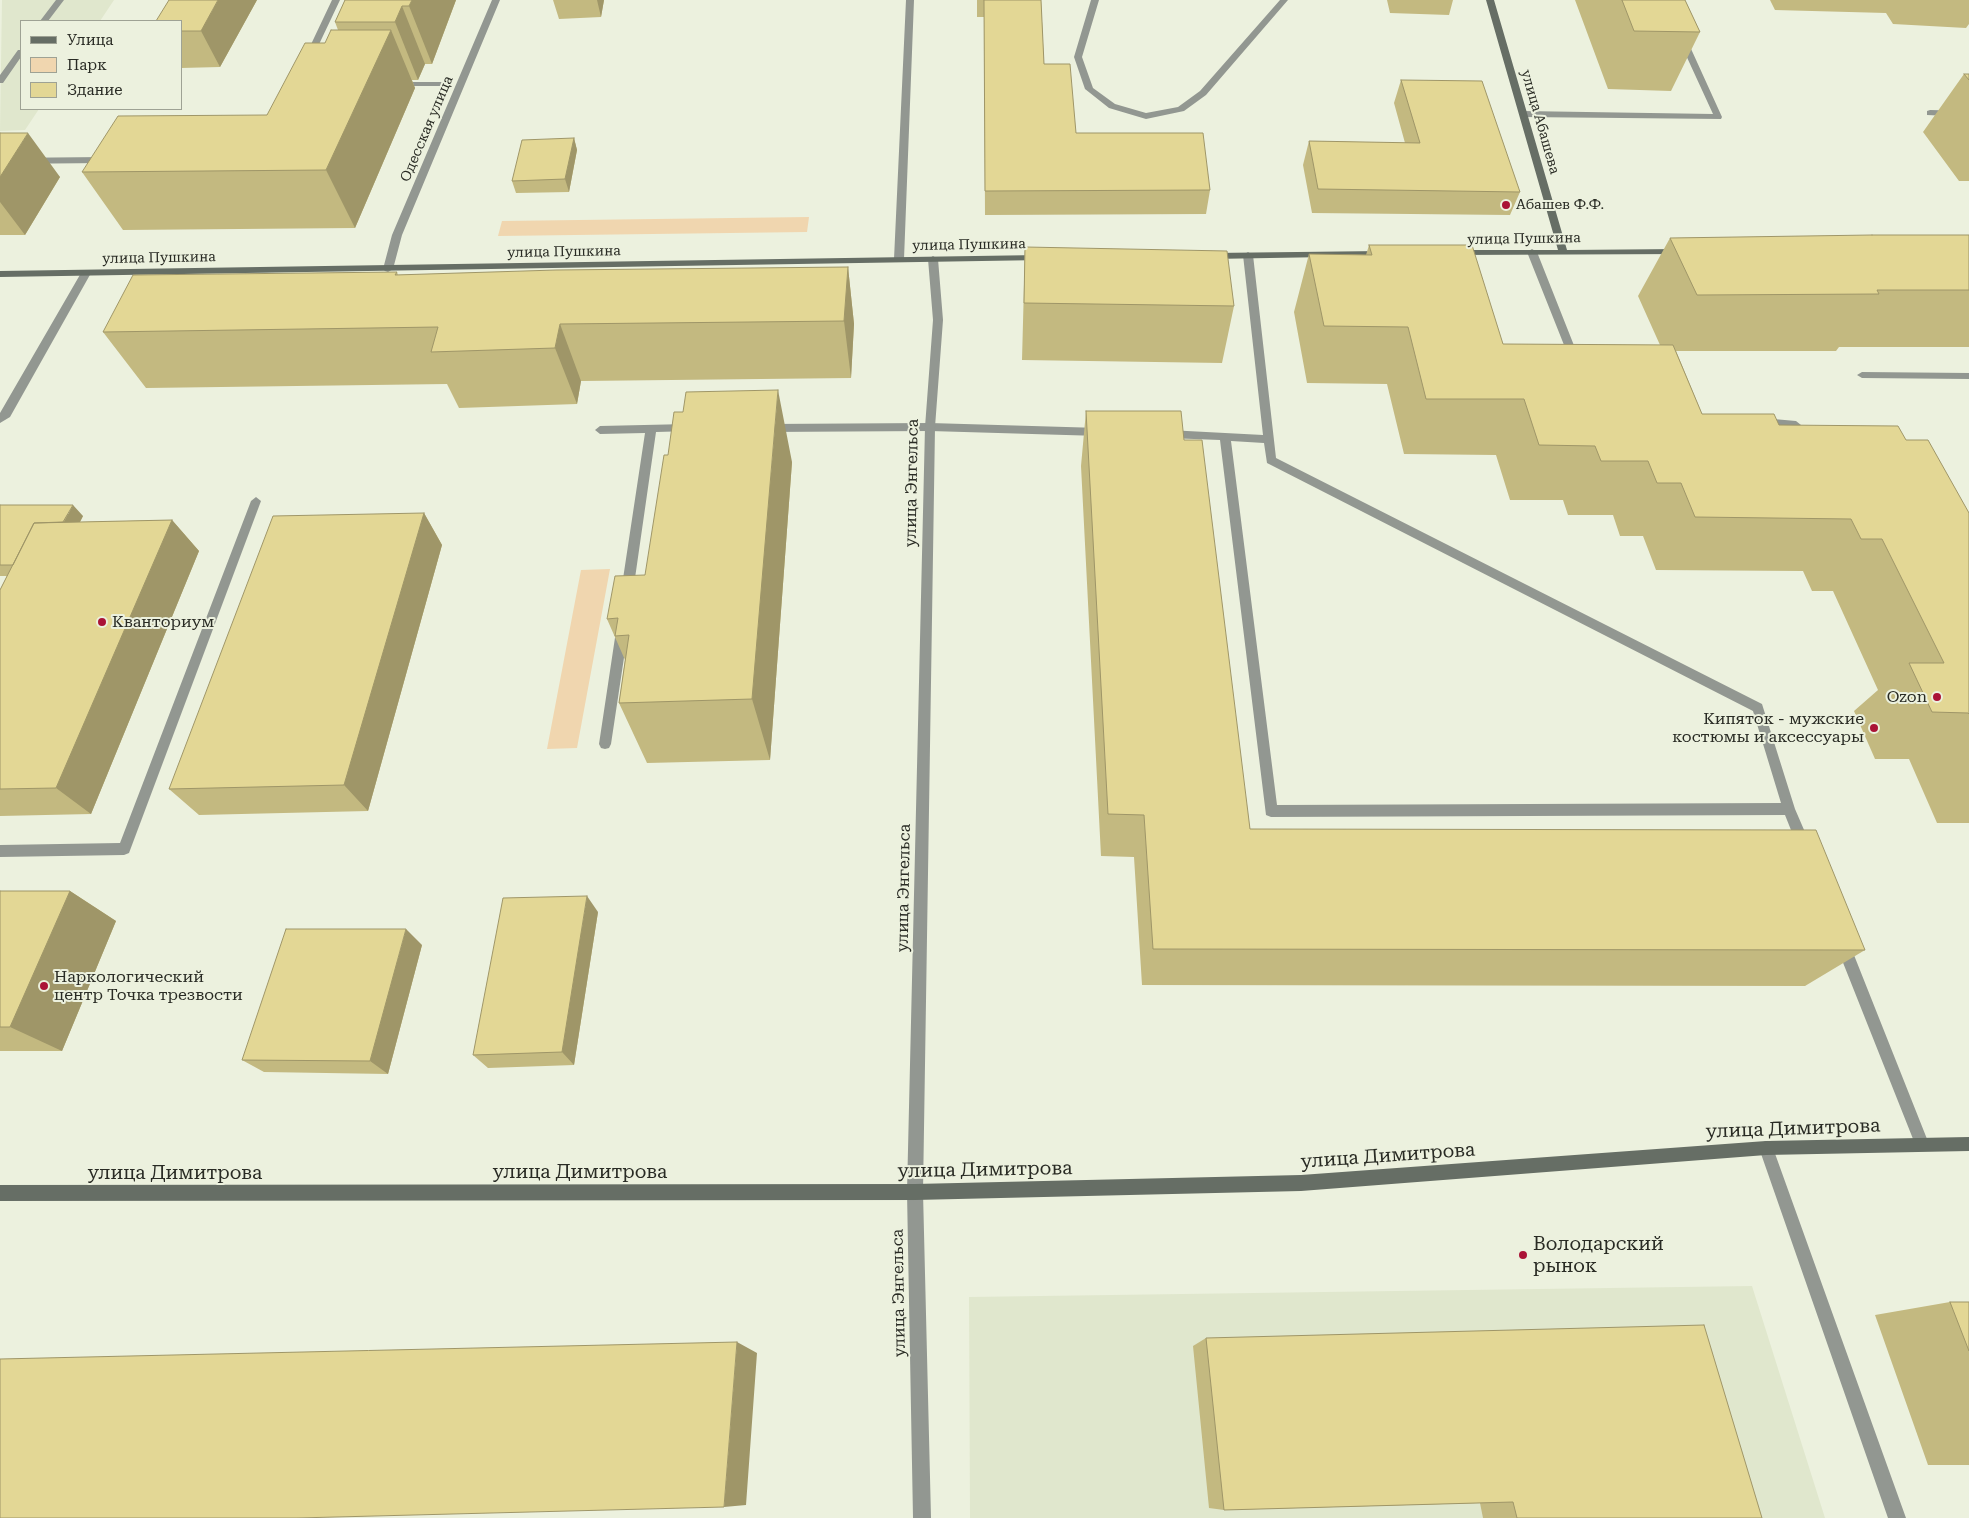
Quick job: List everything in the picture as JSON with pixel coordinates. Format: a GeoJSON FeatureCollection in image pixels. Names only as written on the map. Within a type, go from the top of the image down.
{"type":"FeatureCollection","features":[{"type":"Feature","properties":{"kind":"main road","name":"улица Абашева"},"geometry":{"type":"LineString","coordinates":[[1490,0],[1562,252]]}},
{"type":"Feature","properties":{"kind":"main road","name":"улица Пушкина"},"geometry":{"type":"LineString","coordinates":[[1444,253],[1691,252]]}},
{"type":"Feature","properties":{"kind":"main road"},"geometry":{"type":"LineString","coordinates":[[1198,256],[1395,254]]}},
{"type":"Feature","properties":{"kind":"main road","name":"улица Пушкина"},"geometry":{"type":"LineString","coordinates":[[0,274],[1048,258]]}},
{"type":"Feature","properties":{"kind":"main road","name":"улица Димитрова"},"geometry":{"type":"LineString","coordinates":[[0,1193],[915,1192],[1301,1183],[1766,1148],[1969,1144]]}},
{"type":"Feature","properties":{"kind":"street"},"geometry":{"type":"LineString","coordinates":[[45,20],[60,0]]}},
{"type":"Feature","properties":{"kind":"street"},"geometry":{"type":"LineString","coordinates":[[304,68],[336,0]]}},
{"type":"Feature","properties":{"kind":"street","name":"Одесская улица"},"geometry":{"type":"LineString","coordinates":[[388,269],[398,235],[496,0]]}},
{"type":"Feature","properties":{"kind":"street"},"geometry":{"type":"LineString","coordinates":[[898,259],[910,0]]}},
{"type":"Feature","properties":{"kind":"street"},"geometry":{"type":"LineString","coordinates":[[1095,0],[1078,57],[1089,89],[1112,106],[1146,116],[1181,109],[1203,93],[1284,0]]}},
{"type":"Feature","properties":{"kind":"street"},"geometry":{"type":"LineString","coordinates":[[1523,114],[1718,118],[1677,27]]}},
{"type":"Feature","properties":{"kind":"street"},"geometry":{"type":"LineString","coordinates":[[0,81],[20,53]]}},
{"type":"Feature","properties":{"kind":"street"},"geometry":{"type":"LineString","coordinates":[[385,84],[445,84]]}},
{"type":"Feature","properties":{"kind":"street"},"geometry":{"type":"LineString","coordinates":[[1930,113],[1969,114]]}},
{"type":"Feature","properties":{"kind":"street"},"geometry":{"type":"LineString","coordinates":[[0,161],[120,160]]}},
{"type":"Feature","properties":{"kind":"street"},"geometry":{"type":"LineString","coordinates":[[1532,252],[1571,350],[1587,358]]}},
{"type":"Feature","properties":{"kind":"street"},"geometry":{"type":"LineString","coordinates":[[1248,255],[1271,460],[1758,708],[1789,809],[1808,856]]}},
{"type":"Feature","properties":{"kind":"street","name":"улица Энгельса"},"geometry":{"type":"LineString","coordinates":[[922,1518],[915,1192],[930,427],[938,320],[934,259]]}},
{"type":"Feature","properties":{"kind":"street"},"geometry":{"type":"LineString","coordinates":[[0,419],[6,414],[86,273]]}},
{"type":"Feature","properties":{"kind":"street"},"geometry":{"type":"LineString","coordinates":[[1862,375],[1969,376]]}},
{"type":"Feature","properties":{"kind":"street"},"geometry":{"type":"LineString","coordinates":[[1748,421],[1796,425]]}},
{"type":"Feature","properties":{"kind":"street"},"geometry":{"type":"LineString","coordinates":[[758,428],[930,427],[1107,432]]}},
{"type":"Feature","properties":{"kind":"street"},"geometry":{"type":"LineString","coordinates":[[600,430],[699,428]]}},
{"type":"Feature","properties":{"kind":"street"},"geometry":{"type":"LineString","coordinates":[[605,744],[651,429]]}},
{"type":"Feature","properties":{"kind":"street"},"geometry":{"type":"LineString","coordinates":[[1156,434],[1225,436],[1269,440]]}},
{"type":"Feature","properties":{"kind":"street"},"geometry":{"type":"LineString","coordinates":[[1225,436],[1271,811],[1789,809]]}},
{"type":"Feature","properties":{"kind":"street"},"geometry":{"type":"LineString","coordinates":[[0,851],[124,849],[256,502]]}},
{"type":"Feature","properties":{"kind":"street"},"geometry":{"type":"LineString","coordinates":[[1837,930],[1922,1144]]}},
{"type":"Feature","properties":{"kind":"street"},"geometry":{"type":"LineString","coordinates":[[1766,1148],[1897,1518]]}},
{"type":"Feature","properties":{"kind":"shaded area"},"geometry":{"type":"Polygon","coordinates":[[[2,0],[114,0],[101,20],[20,20],[20,110],[38,110],[25,130],[0,131],[2,0]]]}},
{"type":"Feature","properties":{"kind":"shaded area"},"geometry":{"type":"Polygon","coordinates":[[[1752,1286],[1825,1518],[970,1518],[969,1297],[1752,1286]]]}},
{"type":"Feature","properties":{"kind":"green space"},"geometry":{"type":"Polygon","coordinates":[[[809,217],[807,232],[498,236],[502,221],[809,217]]]}},
{"type":"Feature","properties":{"kind":"green space"},"geometry":{"type":"Polygon","coordinates":[[[610,569],[577,748],[547,749],[581,570],[610,569]]]}},
{"type":"Feature","properties":{"kind":"building"},"geometry":{"type":"Polygon","coordinates":[[[169,0],[218,0],[201,31],[182,31],[182,20],[157,20],[169,0]]]}},
{"type":"Feature","properties":{"kind":"building"},"geometry":{"type":"Polygon","coordinates":[[[345,0],[412,0],[409,6],[402,6],[395,22],[335,22],[345,0]]]}},
{"type":"Feature","properties":{"kind":"building"},"geometry":{"type":"Polygon","coordinates":[[[984,0],[1041,0],[1044,64],[1070,64],[1076,133],[1203,133],[1210,190],[985,191],[984,0]]]}},
{"type":"Feature","properties":{"kind":"building"},"geometry":{"type":"Polygon","coordinates":[[[1622,0],[1685,0],[1700,32],[1634,31],[1622,0]]]}},
{"type":"Feature","properties":{"kind":"building"},"geometry":{"type":"Polygon","coordinates":[[[331,30],[391,30],[326,170],[82,172],[118,116],[267,115],[305,43],[325,43],[331,30]]]}},
{"type":"Feature","properties":{"kind":"building"},"geometry":{"type":"Polygon","coordinates":[[[1401,80],[1482,81],[1520,192],[1318,189],[1309,141],[1420,143],[1401,80]]]}},
{"type":"Feature","properties":{"kind":"building"},"geometry":{"type":"Polygon","coordinates":[[[0,133],[28,133],[0,177],[0,133]]]}},
{"type":"Feature","properties":{"kind":"building"},"geometry":{"type":"Polygon","coordinates":[[[574,138],[565,179],[512,181],[522,140],[574,138]]]}},
{"type":"Feature","properties":{"kind":"building"},"geometry":{"type":"Polygon","coordinates":[[[1969,235],[1969,290],[1877,290],[1879,294],[1697,295],[1670,238],[1969,235]]]}},
{"type":"Feature","properties":{"kind":"building"},"geometry":{"type":"Polygon","coordinates":[[[1369,245],[1472,245],[1503,344],[1673,345],[1702,414],[1774,414],[1779,425],[1898,426],[1906,440],[1928,440],[1969,513],[1969,714],[1932,712],[1909,663],[1944,663],[1882,539],[1861,539],[1851,519],[1695,517],[1681,483],[1657,483],[1648,461],[1601,461],[1595,446],[1539,445],[1524,399],[1426,399],[1408,327],[1324,326],[1309,254],[1372,255],[1369,245]]]}},
{"type":"Feature","properties":{"kind":"building"},"geometry":{"type":"Polygon","coordinates":[[[1025,247],[1227,251],[1234,306],[1024,303],[1025,247]]]}},
{"type":"Feature","properties":{"kind":"building"},"geometry":{"type":"Polygon","coordinates":[[[848,267],[844,321],[560,324],[555,348],[431,352],[438,327],[103,332],[133,275],[397,272],[395,275],[556,270],[848,267]]]}},
{"type":"Feature","properties":{"kind":"building"},"geometry":{"type":"Polygon","coordinates":[[[778,390],[752,699],[619,703],[629,635],[615,636],[618,618],[607,619],[615,576],[645,575],[664,455],[668,455],[674,412],[683,412],[686,392],[778,390]]]}},
{"type":"Feature","properties":{"kind":"building"},"geometry":{"type":"Polygon","coordinates":[[[1086,411],[1181,411],[1184,440],[1202,440],[1250,829],[1816,830],[1865,950],[1153,949],[1144,815],[1108,814],[1086,411]]]}},
{"type":"Feature","properties":{"kind":"building"},"geometry":{"type":"Polygon","coordinates":[[[0,505],[73,505],[63,522],[34,523],[13,565],[0,565],[0,505]]]}},
{"type":"Feature","properties":{"kind":"building"},"geometry":{"type":"Polygon","coordinates":[[[424,513],[344,785],[169,789],[273,516],[424,513]]]}},
{"type":"Feature","properties":{"kind":"building","name":"Кванториум"},"geometry":{"type":"Polygon","coordinates":[[[172,520],[56,788],[0,789],[0,590],[34,523],[172,520]]]}},
{"type":"Feature","properties":{"kind":"building"},"geometry":{"type":"Polygon","coordinates":[[[0,891],[70,891],[10,1027],[0,1027],[0,891]]]}},
{"type":"Feature","properties":{"kind":"building"},"geometry":{"type":"Polygon","coordinates":[[[587,896],[562,1052],[473,1055],[503,898],[587,896]]]}},
{"type":"Feature","properties":{"kind":"building"},"geometry":{"type":"Polygon","coordinates":[[[286,929],[406,929],[370,1061],[242,1060],[286,929]]]}},
{"type":"Feature","properties":{"kind":"building"},"geometry":{"type":"Polygon","coordinates":[[[1950,1302],[1969,1302],[1969,1351],[1950,1302]]]}},
{"type":"Feature","properties":{"kind":"building"},"geometry":{"type":"Polygon","coordinates":[[[1704,1325],[1762,1518],[1517,1518],[1513,1502],[1224,1510],[1206,1338],[1704,1325]]]}},
{"type":"Feature","properties":{"kind":"building"},"geometry":{"type":"Polygon","coordinates":[[[737,1342],[724,1507],[297,1518],[0,1518],[0,1359],[737,1342]]]}},
{"type":"Feature","properties":{"kind":"place","name":"Абашев Ф.Ф."},"geometry":{"type":"Point","coordinates":[1506,205]}},
{"type":"Feature","properties":{"kind":"place","name":"Кванториум"},"geometry":{"type":"Point","coordinates":[102,622]}},
{"type":"Feature","properties":{"kind":"place","name":"Ozon"},"geometry":{"type":"Point","coordinates":[1937,697]}},
{"type":"Feature","properties":{"kind":"place","name":"Кипяток - мужские костюмы и аксессуары"},"geometry":{"type":"Point","coordinates":[1874,728]}},
{"type":"Feature","properties":{"kind":"place","name":"Наркологический центр Точка трезвости"},"geometry":{"type":"Point","coordinates":[44,986]}},
{"type":"Feature","properties":{"kind":"place","name":"Володарский рынок"},"geometry":{"type":"Point","coordinates":[1523,1255]}}]}
